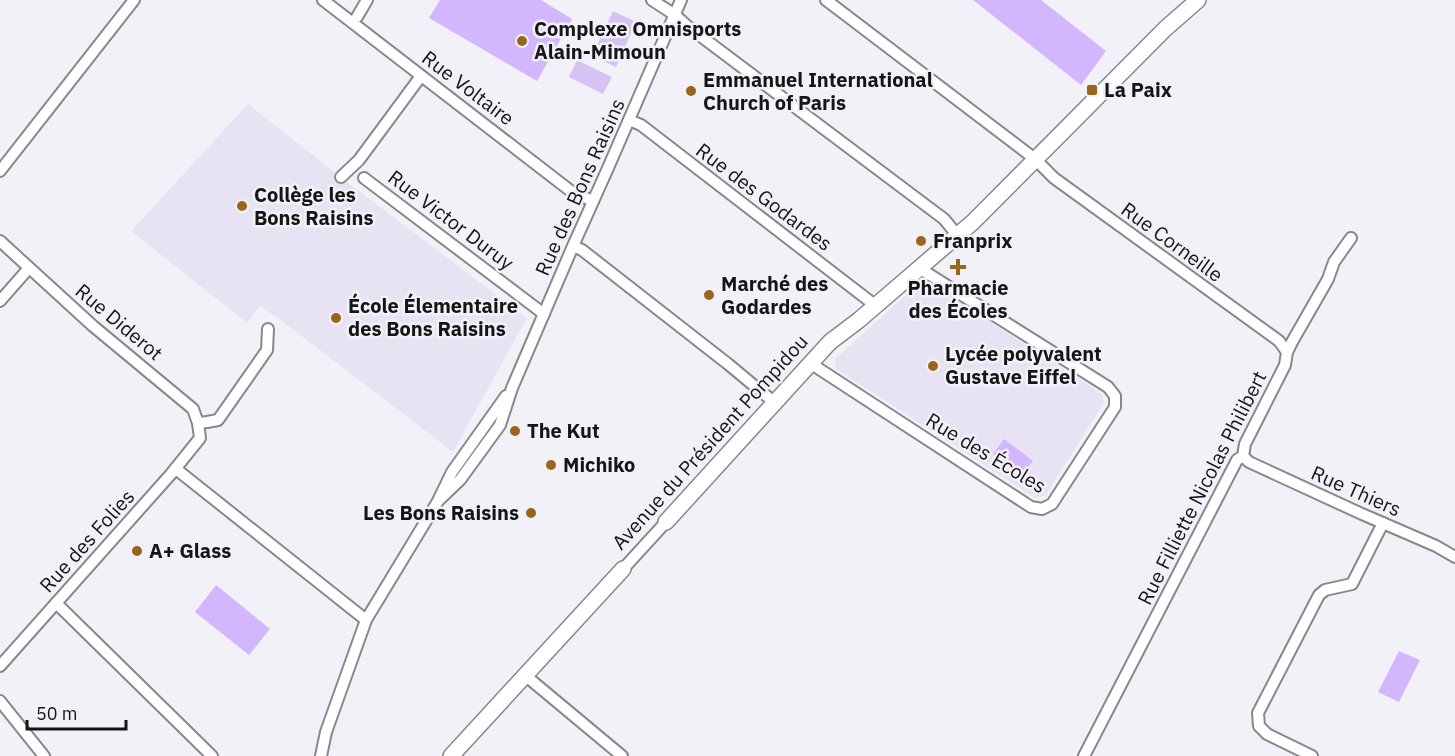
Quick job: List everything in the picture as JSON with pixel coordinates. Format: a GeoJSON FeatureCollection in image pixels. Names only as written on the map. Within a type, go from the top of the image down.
{"type":"FeatureCollection","features":[{"type":"Feature","properties":{"kind":"street"},"geometry":{"type":"LineString","coordinates":[[0,171],[134,0]]}},
{"type":"Feature","properties":{"kind":"street","name":"Rue Voltaire"},"geometry":{"type":"LineString","coordinates":[[323,0],[572,192],[593,201]]}},
{"type":"Feature","properties":{"kind":"street"},"geometry":{"type":"LineString","coordinates":[[357,17],[367,0]]}},
{"type":"Feature","properties":{"kind":"street"},"geometry":{"type":"LineString","coordinates":[[652,0],[675,15],[944,219],[958,236]]}},
{"type":"Feature","properties":{"kind":"street","name":"Rue des Bons Raisins"},"geometry":{"type":"LineString","coordinates":[[321,756],[326,732],[366,620],[438,501],[452,472],[512,388],[681,0]]}},
{"type":"Feature","properties":{"kind":"street","name":"Rue Corneille"},"geometry":{"type":"LineString","coordinates":[[826,0],[1035,159],[1050,175],[1279,341],[1287,352]]}},
{"type":"Feature","properties":{"kind":"street","name":"Avenue du Président Pompidou"},"geometry":{"type":"LineString","coordinates":[[451,756],[830,342],[958,236],[1166,28],[1198,0]]}},
{"type":"Feature","properties":{"kind":"street"},"geometry":{"type":"LineString","coordinates":[[341,177],[359,160],[421,76]]}},
{"type":"Feature","properties":{"kind":"street","name":"Rue des Godardes"},"geometry":{"type":"LineString","coordinates":[[630,120],[641,125],[876,306]]}},
{"type":"Feature","properties":{"kind":"street","name":"Rue Victor Duruy"},"geometry":{"type":"LineString","coordinates":[[364,178],[544,314]]}},
{"type":"Feature","properties":{"kind":"street","name":"Rue Filliette Nicolas Philibert"},"geometry":{"type":"LineString","coordinates":[[1084,756],[1238,460],[1243,456],[1245,444],[1285,365],[1287,352],[1328,279],[1334,262],[1351,238]]}},
{"type":"Feature","properties":{"kind":"street","name":"Rue Diderot"},"geometry":{"type":"LineString","coordinates":[[0,241],[93,326],[193,408],[200,438]]}},
{"type":"Feature","properties":{"kind":"street"},"geometry":{"type":"LineString","coordinates":[[573,246],[582,250],[775,403]]}},
{"type":"Feature","properties":{"kind":"street"},"geometry":{"type":"LineString","coordinates":[[0,301],[29,268]]}},
{"type":"Feature","properties":{"kind":"street","name":"Rue des Écoles"},"geometry":{"type":"LineString","coordinates":[[810,363],[1031,507],[1042,509],[1052,504],[1115,407],[1115,396],[1108,387],[919,268]]}},
{"type":"Feature","properties":{"kind":"street"},"geometry":{"type":"LineString","coordinates":[[198,423],[218,420],[267,350],[268,329]]}},
{"type":"Feature","properties":{"kind":"street","name":"Rue des Folies"},"geometry":{"type":"LineString","coordinates":[[0,666],[176,469],[200,438]]}},
{"type":"Feature","properties":{"kind":"street","name":"Rue Thiers"},"geometry":{"type":"LineString","coordinates":[[1243,456],[1249,462],[1455,556]]}},
{"type":"Feature","properties":{"kind":"street"},"geometry":{"type":"LineString","coordinates":[[176,469],[366,620]]}},
{"type":"Feature","properties":{"kind":"street"},"geometry":{"type":"LineString","coordinates":[[1312,756],[1267,734],[1259,726],[1258,713],[1319,595],[1325,590],[1352,584],[1383,523]]}},
{"type":"Feature","properties":{"kind":"street"},"geometry":{"type":"LineString","coordinates":[[56,603],[212,756]]}},
{"type":"Feature","properties":{"kind":"street"},"geometry":{"type":"LineString","coordinates":[[526,676],[622,756]]}},
{"type":"Feature","properties":{"kind":"street"},"geometry":{"type":"LineString","coordinates":[[0,701],[44,756]]}},
{"type":"Feature","properties":{"kind":"shaded area"},"geometry":{"type":"Polygon","coordinates":[[[440,0],[541,0],[572,19],[537,81],[429,18],[440,0]]]}},
{"type":"Feature","properties":{"kind":"shaded area"},"geometry":{"type":"Polygon","coordinates":[[[973,0],[1041,0],[1106,51],[1081,85],[973,0]]]}},
{"type":"Feature","properties":{"kind":"shaded area"},"geometry":{"type":"Polygon","coordinates":[[[613,11],[636,22],[616,67],[592,56],[613,11]]]}},
{"type":"Feature","properties":{"kind":"shaded area"},"geometry":{"type":"Polygon","coordinates":[[[577,60],[612,77],[603,94],[569,77],[577,60]]]}},
{"type":"Feature","properties":{"kind":"shaded area"},"geometry":{"type":"Polygon","coordinates":[[[248,104],[527,318],[453,452],[278,318],[260,306],[247,323],[131,231],[248,104]]]}},
{"type":"Feature","properties":{"kind":"shaded area"},"geometry":{"type":"Polygon","coordinates":[[[924,279],[1102,394],[1104,403],[1045,496],[1035,498],[836,369],[835,359],[924,279]]]}},
{"type":"Feature","properties":{"kind":"shaded area"},"geometry":{"type":"Polygon","coordinates":[[[1004,439],[1033,461],[1022,475],[993,454],[1004,439]]]}},
{"type":"Feature","properties":{"kind":"shaded area"},"geometry":{"type":"Polygon","coordinates":[[[216,585],[270,629],[249,655],[195,612],[216,585]]]}},
{"type":"Feature","properties":{"kind":"shaded area"},"geometry":{"type":"Polygon","coordinates":[[[1399,651],[1420,660],[1399,702],[1378,692],[1399,651]]]}},
{"type":"Feature","properties":{"kind":"place","name":"Complexe Omnisports Alain-Mimoun"},"geometry":{"type":"Point","coordinates":[522,41]}},
{"type":"Feature","properties":{"kind":"place","name":"La Paix"},"geometry":{"type":"Point","coordinates":[1092,90]}},
{"type":"Feature","properties":{"kind":"place","name":"Emmanuel International Church of Paris"},"geometry":{"type":"Point","coordinates":[691,91]}},
{"type":"Feature","properties":{"kind":"place","name":"Collège les Bons Raisins"},"geometry":{"type":"Point","coordinates":[242,206]}},
{"type":"Feature","properties":{"kind":"place","name":"Franprix"},"geometry":{"type":"Point","coordinates":[921,241]}},
{"type":"Feature","properties":{"kind":"place","name":"Pharmacie des Écoles"},"geometry":{"type":"Point","coordinates":[958,267]}},
{"type":"Feature","properties":{"kind":"place","name":"Marché des Godardes"},"geometry":{"type":"Point","coordinates":[709,295]}},
{"type":"Feature","properties":{"kind":"place","name":"École Élementaire des Bons Raisins"},"geometry":{"type":"Point","coordinates":[336,318]}},
{"type":"Feature","properties":{"kind":"place","name":"Lycée polyvalent Gustave Eiffel"},"geometry":{"type":"Point","coordinates":[933,366]}},
{"type":"Feature","properties":{"kind":"place","name":"The Kut"},"geometry":{"type":"Point","coordinates":[515,431]}},
{"type":"Feature","properties":{"kind":"place","name":"Michiko"},"geometry":{"type":"Point","coordinates":[551,465]}},
{"type":"Feature","properties":{"kind":"place","name":"Les Bons Raisins"},"geometry":{"type":"Point","coordinates":[531,513]}},
{"type":"Feature","properties":{"kind":"place","name":"A+ Glass"},"geometry":{"type":"Point","coordinates":[137,551]}}]}
